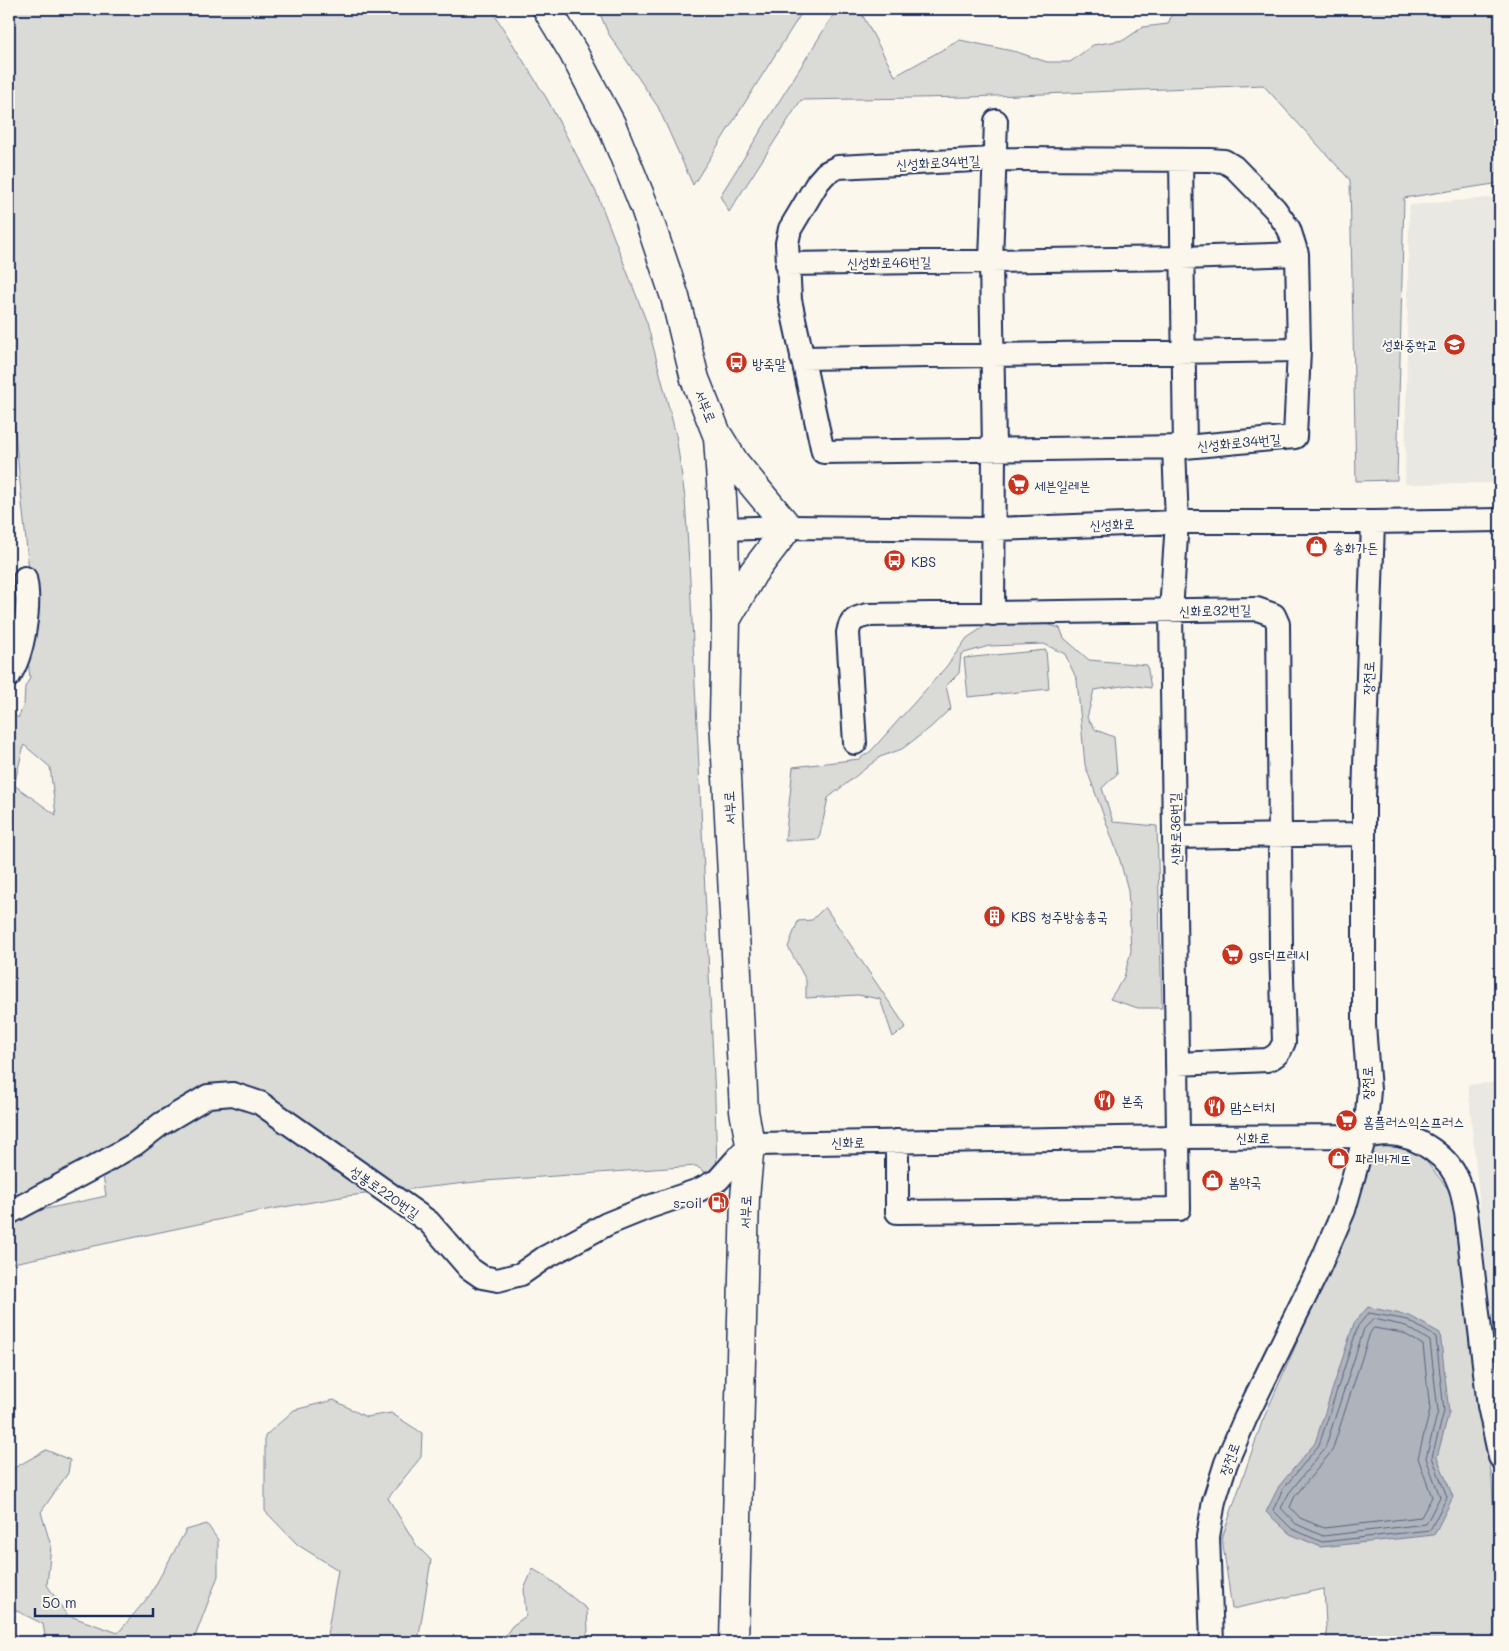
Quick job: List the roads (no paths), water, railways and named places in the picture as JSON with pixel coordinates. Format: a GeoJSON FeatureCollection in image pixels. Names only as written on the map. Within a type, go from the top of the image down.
{"type":"FeatureCollection","features":[{"type":"Feature","properties":{"kind":"main road","name":"서부로"},"geometry":{"type":"LineString","coordinates":[[547,9],[573,52],[611,124],[646,208],[675,297],[695,379],[718,437],[724,529],[726,620],[724,718],[744,1111],[750,1144],[745,1197],[734,1642]]}},
{"type":"Feature","properties":{"kind":"main road"},"geometry":{"type":"LineString","coordinates":[[718,437],[735,463],[788,527],[753,572],[726,620]]}},
{"type":"Feature","properties":{"kind":"street"},"geometry":{"type":"LineString","coordinates":[[993,614],[995,529],[991,260],[996,121]]}},
{"type":"Feature","properties":{"kind":"street","name":"신성화로34번길"},"geometry":{"type":"LineString","coordinates":[[994,450],[823,452],[790,300],[787,243],[790,229],[826,172],[838,167],[994,159],[1210,160],[1224,161],[1234,167],[1275,209],[1288,228],[1296,254],[1299,350],[1295,437],[1179,447]]}},
{"type":"Feature","properties":{"kind":"street","name":"신화로36번길"},"geometry":{"type":"LineString","coordinates":[[897,1141],[897,1212],[1179,1209],[1171,611],[1178,522],[1179,447],[1184,352],[1181,160]]}},
{"type":"Feature","properties":{"kind":"street"},"geometry":{"type":"LineString","coordinates":[[1182,258],[1296,254]]}},
{"type":"Feature","properties":{"kind":"street","name":"신성화로46번길"},"geometry":{"type":"LineString","coordinates":[[787,264],[1182,258]]}},
{"type":"Feature","properties":{"kind":"street"},"geometry":{"type":"LineString","coordinates":[[802,358],[1299,350]]}},
{"type":"Feature","properties":{"kind":"street"},"geometry":{"type":"LineString","coordinates":[[994,450],[1179,447]]}},
{"type":"Feature","properties":{"kind":"street","name":"신성화로"},"geometry":{"type":"LineString","coordinates":[[724,529],[788,527],[995,529],[1178,522],[1500,520]]}},
{"type":"Feature","properties":{"kind":"street","name":"장전로"},"geometry":{"type":"LineString","coordinates":[[1212,1642],[1208,1536],[1214,1501],[1246,1417],[1318,1272],[1344,1210],[1365,1136],[1369,1090],[1364,1025],[1364,834],[1373,522]]}},
{"type":"Feature","properties":{"kind":"street"},"geometry":{"type":"LineString","coordinates":[[9,676],[20,648],[24,625],[28,589],[25,578]]}},
{"type":"Feature","properties":{"kind":"street","name":"신화로32번길"},"geometry":{"type":"LineString","coordinates":[[855,743],[848,633],[850,624],[856,618],[868,615],[1257,609],[1274,615],[1278,624],[1284,1042],[1276,1056],[1268,1060],[1177,1064]]}},
{"type":"Feature","properties":{"kind":"street"},"geometry":{"type":"LineString","coordinates":[[1175,837],[1364,834]]}},
{"type":"Feature","properties":{"kind":"street","name":"성봉로220번길"},"geometry":{"type":"LineString","coordinates":[[9,1213],[112,1158],[135,1144],[161,1124],[208,1096],[233,1094],[260,1103],[429,1222],[469,1268],[482,1277],[498,1280],[521,1274],[544,1258],[607,1224],[699,1190],[718,1180],[750,1144]]}},
{"type":"Feature","properties":{"kind":"street","name":"신화로"},"geometry":{"type":"LineString","coordinates":[[750,1144],[1365,1136],[1389,1134],[1422,1143],[1449,1165],[1460,1185],[1466,1212],[1489,1406],[1500,1457]]}},
{"type":"Feature","properties":{"kind":"water"},"geometry":{"type":"Polygon","coordinates":[[[1368,1307],[1410,1316],[1440,1333],[1449,1412],[1437,1457],[1453,1497],[1434,1535],[1321,1547],[1290,1534],[1266,1512],[1279,1486],[1315,1443],[1354,1323],[1368,1307]]]}},
{"type":"Feature","properties":{"kind":"place","name":"성화중학교"},"geometry":{"type":"Point","coordinates":[1454,344]}},
{"type":"Feature","properties":{"kind":"place","name":"방죽말"},"geometry":{"type":"Point","coordinates":[736,363]}},
{"type":"Feature","properties":{"kind":"place","name":"세븐일레븐"},"geometry":{"type":"Point","coordinates":[1018,485]}},
{"type":"Feature","properties":{"kind":"place","name":"송화가든"},"geometry":{"type":"Point","coordinates":[1317,547]}},
{"type":"Feature","properties":{"kind":"place","name":"KBS"},"geometry":{"type":"Point","coordinates":[895,561]}},
{"type":"Feature","properties":{"kind":"place","name":"KBS 청주방송총국"},"geometry":{"type":"Point","coordinates":[995,916]}},
{"type":"Feature","properties":{"kind":"place","name":"gs더프레시"},"geometry":{"type":"Point","coordinates":[1233,954]}},
{"type":"Feature","properties":{"kind":"place","name":"본죽"},"geometry":{"type":"Point","coordinates":[1105,1100]}},
{"type":"Feature","properties":{"kind":"place","name":"맘스터치"},"geometry":{"type":"Point","coordinates":[1214,1106]}},
{"type":"Feature","properties":{"kind":"place","name":"홈플러스익스프러스"},"geometry":{"type":"Point","coordinates":[1347,1121]}},
{"type":"Feature","properties":{"kind":"place","name":"파리바게뜨"},"geometry":{"type":"Point","coordinates":[1339,1158]}},
{"type":"Feature","properties":{"kind":"place","name":"봄약국"},"geometry":{"type":"Point","coordinates":[1212,1181]}},
{"type":"Feature","properties":{"kind":"place","name":"s-oil"},"geometry":{"type":"Point","coordinates":[718,1202]}}]}
